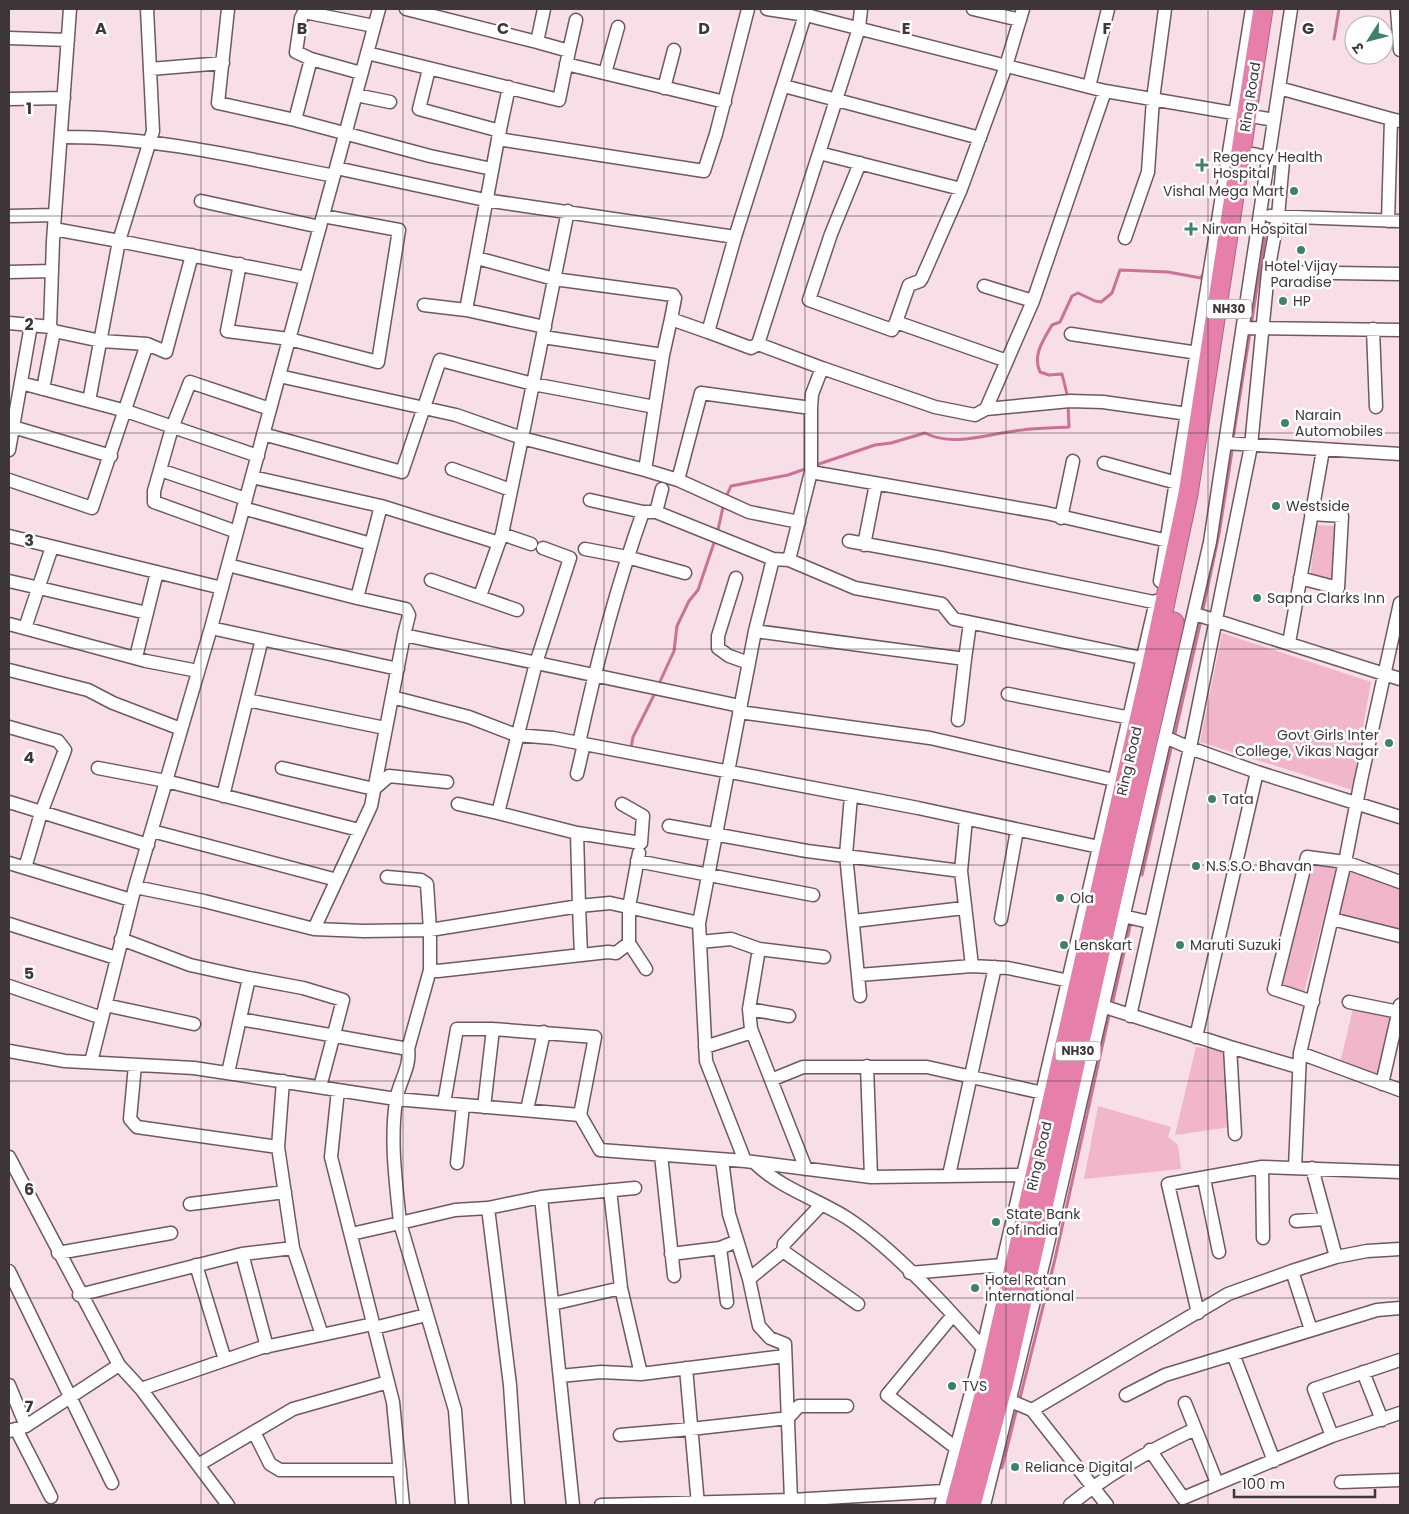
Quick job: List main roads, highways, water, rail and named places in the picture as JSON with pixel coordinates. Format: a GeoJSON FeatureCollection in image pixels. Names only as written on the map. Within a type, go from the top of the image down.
{"type":"FeatureCollection","features":[{"type":"Feature","properties":{"kind":"highway","name":"Ring Road"},"geometry":{"type":"LineString","coordinates":[[969,1498],[1004,1381],[1120,916],[1201,494],[1261,156],[1254,116],[1263,9]]}},
{"type":"Feature","properties":{"kind":"highway","name":"Ring Road"},"geometry":{"type":"LineString","coordinates":[[969,1498],[966,1465],[988,1377],[1160,603],[1188,494],[1194,415],[1204,354],[1275,9]]}},
{"type":"Feature","properties":{"kind":"waterway"},"geometry":{"type":"LineString","coordinates":[[1334,39],[1339,9]]}},
{"type":"Feature","properties":{"kind":"waterway"},"geometry":{"type":"LineString","coordinates":[[1251,326],[1265,237]]}},
{"type":"Feature","properties":{"kind":"waterway"},"geometry":{"type":"LineString","coordinates":[[1068,398],[1062,374],[1049,375],[1040,372],[1037,359],[1040,347],[1052,325],[1060,322],[1072,296],[1078,293],[1101,302],[1112,293],[1120,270],[1168,272],[1201,278],[1204,272]]}},
{"type":"Feature","properties":{"kind":"waterway"},"geometry":{"type":"LineString","coordinates":[[1233,439],[1250,332]]}},
{"type":"Feature","properties":{"kind":"waterway"},"geometry":{"type":"LineString","coordinates":[[813,466],[875,445],[891,443],[925,433],[936,437],[960,439],[1028,429],[1069,427],[1068,404]]}},
{"type":"Feature","properties":{"kind":"waterway"},"geometry":{"type":"LineString","coordinates":[[1202,614],[1219,534],[1233,445]]}},
{"type":"Feature","properties":{"kind":"waterway"},"geometry":{"type":"LineString","coordinates":[[726,497],[731,486],[788,475],[808,468]]}},
{"type":"Feature","properties":{"kind":"waterway"},"geometry":{"type":"LineString","coordinates":[[717,534],[724,503]]}},
{"type":"Feature","properties":{"kind":"waterway"},"geometry":{"type":"LineString","coordinates":[[658,686],[674,651],[677,626],[689,601],[698,590],[715,540]]}},
{"type":"Feature","properties":{"kind":"waterway"},"geometry":{"type":"LineString","coordinates":[[1174,738],[1201,620]]}},
{"type":"Feature","properties":{"kind":"waterway"},"geometry":{"type":"LineString","coordinates":[[631,748],[633,737],[656,691]]}},
{"type":"Feature","properties":{"kind":"waterway"},"geometry":{"type":"LineString","coordinates":[[1142,875],[1172,744]]}},
{"type":"Feature","properties":{"kind":"waterway"},"geometry":{"type":"LineString","coordinates":[[1112,1005],[1131,922]]}},
{"type":"Feature","properties":{"kind":"waterway"},"geometry":{"type":"LineString","coordinates":[[1019,1402],[1055,1259],[1110,1011]]}},
{"type":"Feature","properties":{"kind":"waterway"},"geometry":{"type":"LineString","coordinates":[[1002,1468],[1017,1408]]}},
{"type":"Feature","properties":{"kind":"place","name":"Regency Health Hospital"},"geometry":{"type":"Point","coordinates":[1202,165]}},
{"type":"Feature","properties":{"kind":"place","name":"Vishal Mega Mart"},"geometry":{"type":"Point","coordinates":[1294,191]}},
{"type":"Feature","properties":{"kind":"place","name":"Nirvan Hospital"},"geometry":{"type":"Point","coordinates":[1191,229]}},
{"type":"Feature","properties":{"kind":"place","name":"Hotel Vijay Paradise"},"geometry":{"type":"Point","coordinates":[1301,250]}},
{"type":"Feature","properties":{"kind":"place","name":"HP"},"geometry":{"type":"Point","coordinates":[1283,301]}},
{"type":"Feature","properties":{"kind":"place","name":"Narain Automobiles"},"geometry":{"type":"Point","coordinates":[1285,423]}},
{"type":"Feature","properties":{"kind":"place","name":"Westside"},"geometry":{"type":"Point","coordinates":[1276,506]}},
{"type":"Feature","properties":{"kind":"place","name":"Sapna Clarks Inn"},"geometry":{"type":"Point","coordinates":[1257,598]}},
{"type":"Feature","properties":{"kind":"place","name":"Govt Girls Inter College, Vikas Nagar"},"geometry":{"type":"Point","coordinates":[1389,743]}},
{"type":"Feature","properties":{"kind":"place","name":"Tata"},"geometry":{"type":"Point","coordinates":[1212,799]}},
{"type":"Feature","properties":{"kind":"place","name":"N.S.S.O. Bhavan"},"geometry":{"type":"Point","coordinates":[1196,866]}},
{"type":"Feature","properties":{"kind":"place","name":"Ola"},"geometry":{"type":"Point","coordinates":[1060,898]}},
{"type":"Feature","properties":{"kind":"place","name":"Lenskart"},"geometry":{"type":"Point","coordinates":[1064,945]}},
{"type":"Feature","properties":{"kind":"place","name":"Maruti Suzuki"},"geometry":{"type":"Point","coordinates":[1180,945]}},
{"type":"Feature","properties":{"kind":"place","name":"State Bank of India"},"geometry":{"type":"Point","coordinates":[996,1222]}},
{"type":"Feature","properties":{"kind":"place","name":"Hotel Ratan International"},"geometry":{"type":"Point","coordinates":[975,1288]}},
{"type":"Feature","properties":{"kind":"place","name":"TVS"},"geometry":{"type":"Point","coordinates":[952,1386]}},
{"type":"Feature","properties":{"kind":"place","name":"Reliance Digital"},"geometry":{"type":"Point","coordinates":[1015,1467]}}]}
